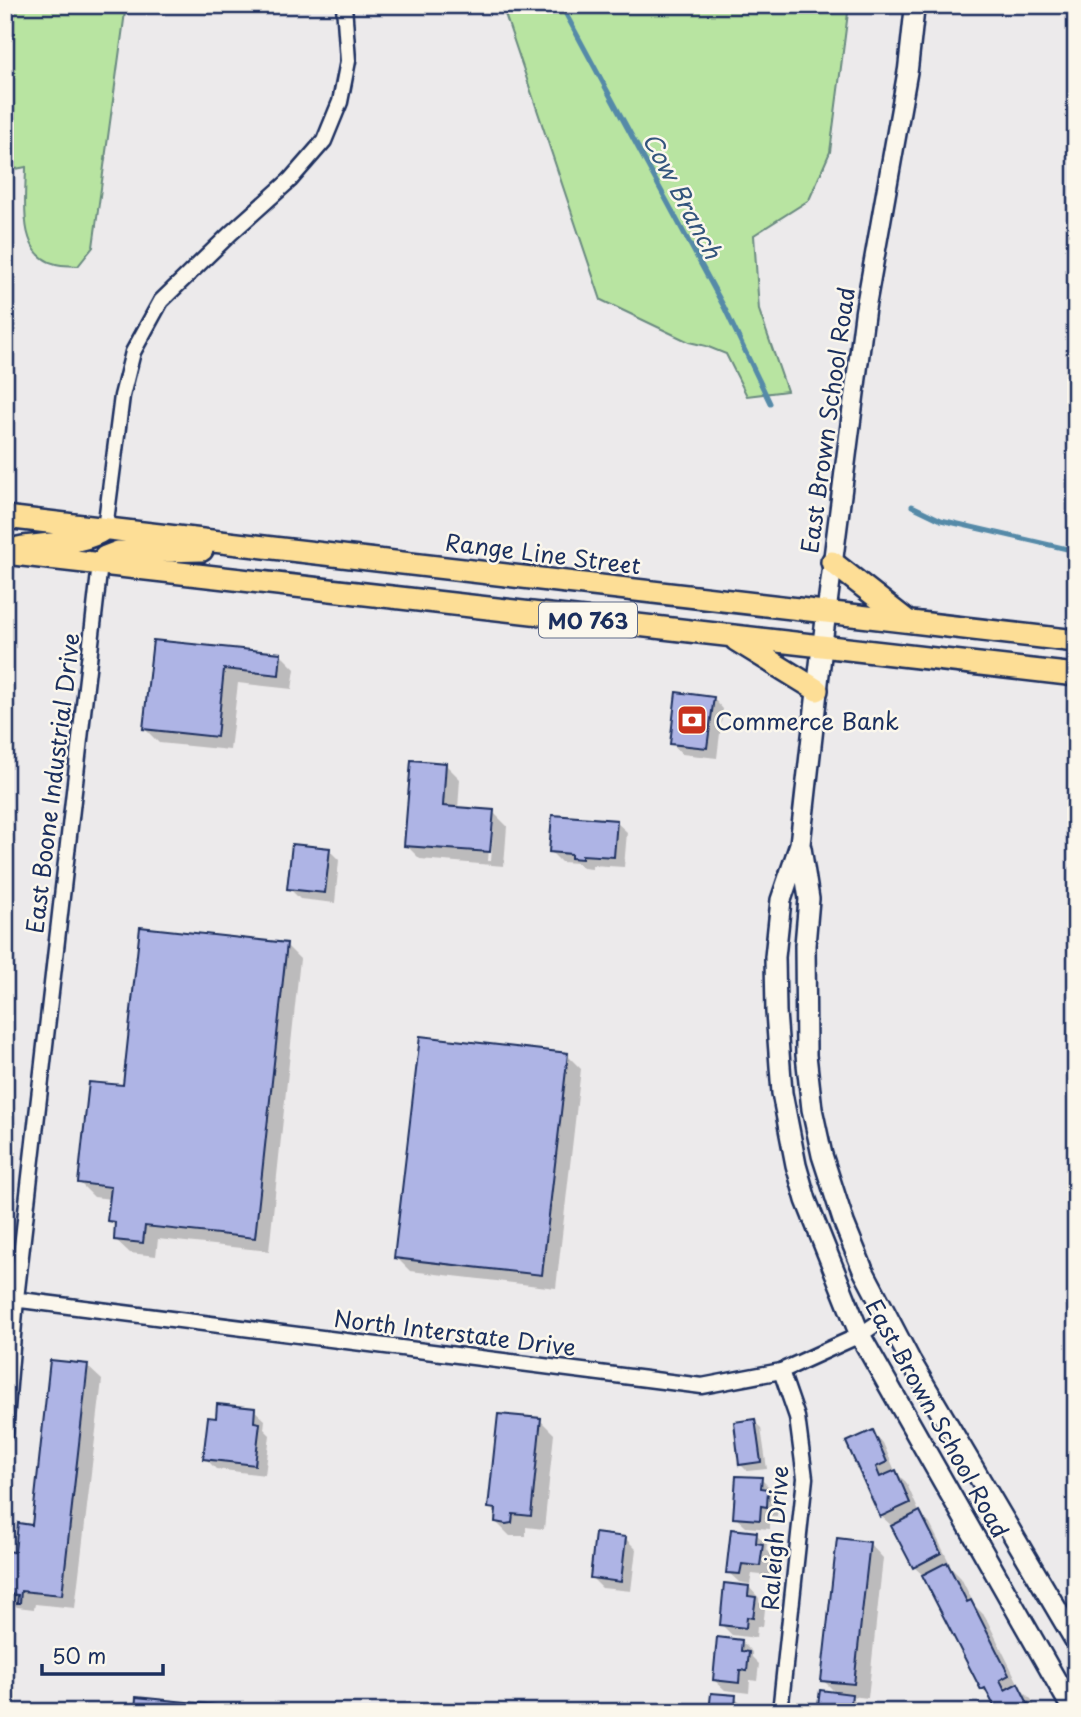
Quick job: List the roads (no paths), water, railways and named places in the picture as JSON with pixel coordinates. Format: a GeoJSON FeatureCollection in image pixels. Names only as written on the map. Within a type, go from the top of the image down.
{"type":"FeatureCollection","features":[{"type":"Feature","properties":{"kind":"main road","name":"Range Line Street"},"geometry":{"type":"LineString","coordinates":[[5,517],[1076,641]]}},
{"type":"Feature","properties":{"kind":"main road"},"geometry":{"type":"LineString","coordinates":[[5,552],[53,542],[78,541],[93,537],[106,529]]}},
{"type":"Feature","properties":{"kind":"main road"},"geometry":{"type":"LineString","coordinates":[[100,564],[105,557],[118,552],[259,546]]}},
{"type":"Feature","properties":{"kind":"main road","name":"MO 763"},"geometry":{"type":"LineString","coordinates":[[5,552],[1076,676]]}},
{"type":"Feature","properties":{"kind":"main road"},"geometry":{"type":"LineString","coordinates":[[832,562],[908,621]]}},
{"type":"Feature","properties":{"kind":"main road"},"geometry":{"type":"LineString","coordinates":[[732,636],[817,690]]}},
{"type":"Feature","properties":{"kind":"main road","name":"East Brown School Road"},"geometry":{"type":"LineString","coordinates":[[822,647],[800,844],[781,900],[775,957],[782,1093],[796,1165],[806,1200],[860,1335],[1074,1712]]}},
{"type":"Feature","properties":{"kind":"main road","name":"East Brown School Road"},"geometry":{"type":"LineString","coordinates":[[800,844],[809,899],[805,945],[806,1055],[812,1109],[822,1155],[844,1223],[886,1317],[1076,1642]]}},
{"type":"Feature","properties":{"kind":"street"},"geometry":{"type":"LineString","coordinates":[[106,529],[122,396],[133,352],[161,301],[290,180],[324,141],[340,102],[348,61],[344,5]]}},
{"type":"Feature","properties":{"kind":"street","name":"East Brown School Road"},"geometry":{"type":"LineString","coordinates":[[822,647],[864,312],[908,69],[915,5]]}},
{"type":"Feature","properties":{"kind":"street","name":"East Boone Industrial Drive"},"geometry":{"type":"LineString","coordinates":[[5,1433],[10,1299],[100,564]]}},
{"type":"Feature","properties":{"kind":"street","name":"North Interstate Drive"},"geometry":{"type":"LineString","coordinates":[[10,1299],[702,1386],[781,1371],[860,1335],[886,1317]]}},
{"type":"Feature","properties":{"kind":"street","name":"Raleigh Drive"},"geometry":{"type":"LineString","coordinates":[[780,1712],[805,1478],[797,1417],[781,1371]]}},
{"type":"Feature","properties":{"kind":"waterway","name":"Cow Branch"},"geometry":{"type":"LineString","coordinates":[[561,5],[724,307],[770,403]]}},
{"type":"Feature","properties":{"kind":"waterway","name":"Cow Branch"},"geometry":{"type":"LineString","coordinates":[[912,506],[941,520],[1076,551]]}},
{"type":"Feature","properties":{"kind":"place","name":"Commerce Bank"},"geometry":{"type":"Point","coordinates":[692,720]}}]}
